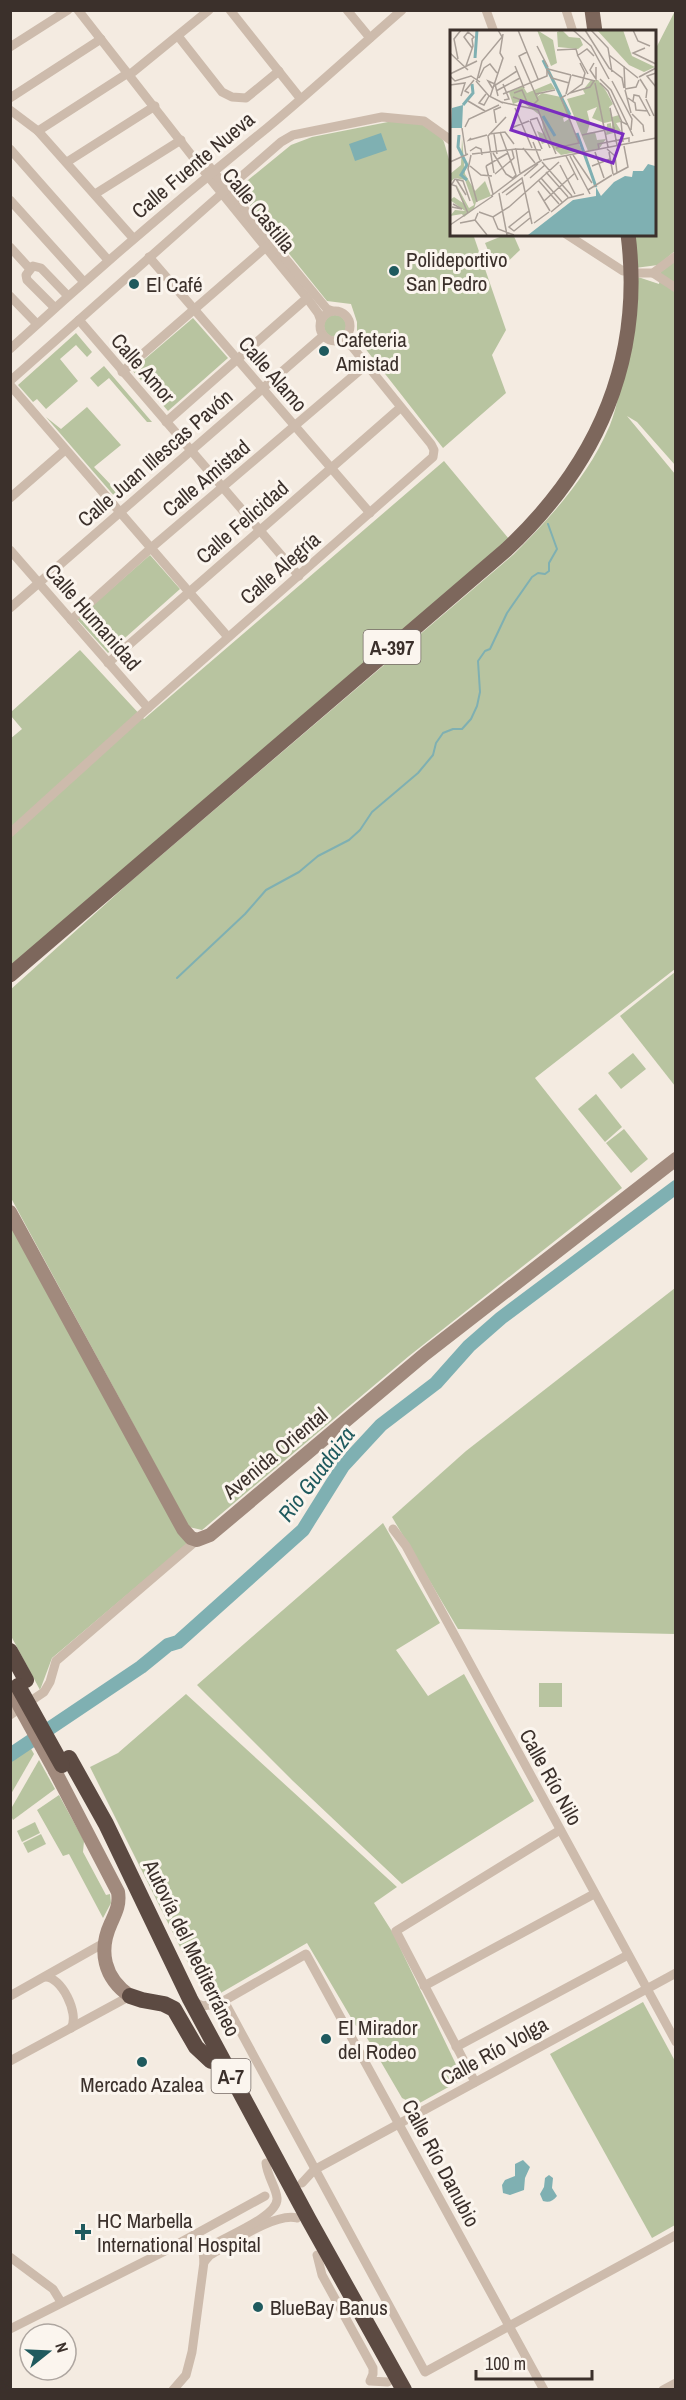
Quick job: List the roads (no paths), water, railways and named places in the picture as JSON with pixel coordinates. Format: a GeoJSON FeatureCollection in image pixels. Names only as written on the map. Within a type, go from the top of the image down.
{"type":"FeatureCollection","features":[{"type":"Feature","properties":{"kind":"highway","name":"Autovía del Mediterráneo"},"geometry":{"type":"LineString","coordinates":[[10,1651],[15,1684],[62,1765],[130,1893],[183,2010],[390,2386]]}},
{"type":"Feature","properties":{"kind":"highway","name":"Autovía del Mediterráneo"},"geometry":{"type":"LineString","coordinates":[[62,1765],[106,1824],[190,2000],[245,2102],[295,2182],[338,2272],[404,2390]]}},
{"type":"Feature","properties":{"kind":"highway"},"geometry":{"type":"LineString","coordinates":[[130,1996],[164,2004],[174,2009],[196,2047],[211,2061]]}},
{"type":"Feature","properties":{"kind":"main road"},"geometry":{"type":"LineString","coordinates":[[592,10],[596,30]]}},
{"type":"Feature","properties":{"kind":"main road","name":"A-397"},"geometry":{"type":"LineString","coordinates":[[10,975],[497,557],[553,501],[590,446],[617,381],[631,307],[628,236]]}},
{"type":"Feature","properties":{"kind":"street"},"geometry":{"type":"LineString","coordinates":[[10,47],[68,10]]}},
{"type":"Feature","properties":{"kind":"street","name":"Calle Castilla"},"geometry":{"type":"LineString","coordinates":[[80,10],[210,173]]}},
{"type":"Feature","properties":{"kind":"street","name":"Calle Castilla"},"geometry":{"type":"LineString","coordinates":[[80,10],[210,173]]}},
{"type":"Feature","properties":{"kind":"street"},"geometry":{"type":"LineString","coordinates":[[38,130],[131,73],[209,10]]}},
{"type":"Feature","properties":{"kind":"street"},"geometry":{"type":"LineString","coordinates":[[230,10],[300,98]]}},
{"type":"Feature","properties":{"kind":"street"},"geometry":{"type":"LineString","coordinates":[[347,10],[370,38]]}},
{"type":"Feature","properties":{"kind":"street","name":"Calle Fuente Nueva"},"geometry":{"type":"LineString","coordinates":[[10,349],[133,238],[268,127],[402,10]]}},
{"type":"Feature","properties":{"kind":"street"},"geometry":{"type":"LineString","coordinates":[[486,10],[493,30]]}},
{"type":"Feature","properties":{"kind":"street"},"geometry":{"type":"LineString","coordinates":[[566,10],[572,30]]}},
{"type":"Feature","properties":{"kind":"street"},"geometry":{"type":"LineString","coordinates":[[178,36],[222,92],[232,97],[246,98],[279,71]]}},
{"type":"Feature","properties":{"kind":"street"},"geometry":{"type":"LineString","coordinates":[[10,98],[101,39]]}},
{"type":"Feature","properties":{"kind":"street"},"geometry":{"type":"LineString","coordinates":[[67,162],[155,106]]}},
{"type":"Feature","properties":{"kind":"street"},"geometry":{"type":"LineString","coordinates":[[10,110],[38,130],[133,238]]}},
{"type":"Feature","properties":{"kind":"street"},"geometry":{"type":"LineString","coordinates":[[268,127],[281,142],[293,135],[382,117],[424,121],[450,140]]}},
{"type":"Feature","properties":{"kind":"street"},"geometry":{"type":"LineString","coordinates":[[95,194],[182,140]]}},
{"type":"Feature","properties":{"kind":"street","name":"Calle Fuente Nueva"},"geometry":{"type":"LineString","coordinates":[[10,383],[281,142]]}},
{"type":"Feature","properties":{"kind":"street"},"geometry":{"type":"LineString","coordinates":[[10,149],[108,260]]}},
{"type":"Feature","properties":{"kind":"street"},"geometry":{"type":"LineString","coordinates":[[210,173],[327,309],[343,313],[350,321],[350,329],[345,338],[334,341],[323,336],[321,321],[326,314],[332,311]]}},
{"type":"Feature","properties":{"kind":"street","name":"Calle Castilla"},"geometry":{"type":"LineString","coordinates":[[225,191],[307,298],[321,321]]}},
{"type":"Feature","properties":{"kind":"street"},"geometry":{"type":"LineString","coordinates":[[10,200],[84,282]]}},
{"type":"Feature","properties":{"kind":"street"},"geometry":{"type":"LineString","coordinates":[[569,236],[623,271]]}},
{"type":"Feature","properties":{"kind":"street"},"geometry":{"type":"LineString","coordinates":[[10,247],[30,269]]}},
{"type":"Feature","properties":{"kind":"street"},"geometry":{"type":"LineString","coordinates":[[122,372],[266,247]]}},
{"type":"Feature","properties":{"kind":"street"},"geometry":{"type":"LineString","coordinates":[[653,273],[675,256]]}},
{"type":"Feature","properties":{"kind":"street","name":"Calle Alamo"},"geometry":{"type":"LineString","coordinates":[[149,257],[370,513]]}},
{"type":"Feature","properties":{"kind":"street"},"geometry":{"type":"LineString","coordinates":[[54,307],[27,280],[26,275],[30,269],[38,266],[41,268],[68,296]]}},
{"type":"Feature","properties":{"kind":"street"},"geometry":{"type":"LineString","coordinates":[[638,273],[653,273],[675,288]]}},
{"type":"Feature","properties":{"kind":"street"},"geometry":{"type":"LineString","coordinates":[[10,296],[37,324]]}},
{"type":"Feature","properties":{"kind":"street"},"geometry":{"type":"LineString","coordinates":[[166,422],[307,298]]}},
{"type":"Feature","properties":{"kind":"street","name":"Calle Amor"},"geometry":{"type":"LineString","coordinates":[[79,320],[299,576]]}},
{"type":"Feature","properties":{"kind":"street","name":"Calle Juan Illescas Pavón"},"geometry":{"type":"LineString","coordinates":[[10,608],[323,336]]}},
{"type":"Feature","properties":{"kind":"street"},"geometry":{"type":"LineString","coordinates":[[345,338],[400,408]]}},
{"type":"Feature","properties":{"kind":"street","name":"Calle Amistad"},"geometry":{"type":"LineString","coordinates":[[71,620],[151,548],[366,365]]}},
{"type":"Feature","properties":{"kind":"street"},"geometry":{"type":"LineString","coordinates":[[10,383],[65,450],[228,637]]}},
{"type":"Feature","properties":{"kind":"street","name":"Calle Alegría"},"geometry":{"type":"LineString","coordinates":[[10,833],[431,459],[434,452],[430,444],[400,408]]}},
{"type":"Feature","properties":{"kind":"street","name":"Calle Felicidad"},"geometry":{"type":"LineString","coordinates":[[108,663],[400,408]]}},
{"type":"Feature","properties":{"kind":"street"},"geometry":{"type":"LineString","coordinates":[[10,498],[65,450]]}},
{"type":"Feature","properties":{"kind":"street","name":"Calle Humanidad"},"geometry":{"type":"LineString","coordinates":[[10,550],[148,708]]}},
{"type":"Feature","properties":{"kind":"street","name":"Avenida Oriental"},"geometry":{"type":"LineString","coordinates":[[197,1540],[210,1534],[425,1354],[675,1158]]}},
{"type":"Feature","properties":{"kind":"street"},"geometry":{"type":"LineString","coordinates":[[10,1212],[183,1529],[191,1538],[197,1540]]}},
{"type":"Feature","properties":{"kind":"street","name":"Calle Río Nilo"},"geometry":{"type":"LineString","coordinates":[[393,1530],[406,1546],[675,2043]]}},
{"type":"Feature","properties":{"kind":"street"},"geometry":{"type":"LineString","coordinates":[[10,1715],[44,1692],[50,1682],[56,1662],[197,1540]]}},
{"type":"Feature","properties":{"kind":"street"},"geometry":{"type":"LineString","coordinates":[[10,2061],[130,1996],[119,1988],[110,1976],[104,1959],[104,1943],[117,1910],[118,1892],[62,1765]]}},
{"type":"Feature","properties":{"kind":"street"},"geometry":{"type":"LineString","coordinates":[[475,2082],[396,1931],[560,1830]]}},
{"type":"Feature","properties":{"kind":"street"},"geometry":{"type":"LineString","coordinates":[[424,1986],[594,1894]]}},
{"type":"Feature","properties":{"kind":"street"},"geometry":{"type":"LineString","coordinates":[[10,1996],[104,1943]]}},
{"type":"Feature","properties":{"kind":"street","name":"Calle Río Danubio"},"geometry":{"type":"LineString","coordinates":[[222,2002],[306,1954],[544,2390]]}},
{"type":"Feature","properties":{"kind":"street"},"geometry":{"type":"LineString","coordinates":[[456,2047],[628,1955]]}},
{"type":"Feature","properties":{"kind":"street","name":"Calle Río Volga"},"geometry":{"type":"LineString","coordinates":[[295,2182],[675,1973]]}},
{"type":"Feature","properties":{"kind":"street"},"geometry":{"type":"LineString","coordinates":[[45,1977],[52,1977],[58,1982],[74,2010],[75,2019],[71,2028]]}},
{"type":"Feature","properties":{"kind":"street"},"geometry":{"type":"LineString","coordinates":[[190,2000],[203,2006],[222,2002]]}},
{"type":"Feature","properties":{"kind":"street"},"geometry":{"type":"LineString","coordinates":[[222,2002],[208,2012],[207,2019],[237,2077],[245,2102]]}},
{"type":"Feature","properties":{"kind":"street"},"geometry":{"type":"LineString","coordinates":[[222,2002],[425,2372],[675,2235]]}},
{"type":"Feature","properties":{"kind":"street"},"geometry":{"type":"LineString","coordinates":[[260,2224],[278,2202],[267,2175],[266,2163]]}},
{"type":"Feature","properties":{"kind":"street"},"geometry":{"type":"LineString","coordinates":[[10,2329],[163,2252],[265,2196]]}},
{"type":"Feature","properties":{"kind":"street"},"geometry":{"type":"LineString","coordinates":[[249,2205],[260,2224]]}},
{"type":"Feature","properties":{"kind":"street"},"geometry":{"type":"LineString","coordinates":[[173,2390],[186,2375],[192,2352],[204,2262],[224,2243],[260,2224],[283,2217],[297,2218]]}},
{"type":"Feature","properties":{"kind":"street"},"geometry":{"type":"LineString","coordinates":[[10,2257],[53,2289],[61,2302]]}},
{"type":"Feature","properties":{"kind":"street"},"geometry":{"type":"LineString","coordinates":[[663,2390],[675,2382]]}},
{"type":"Feature","properties":{"kind":"water"},"geometry":{"type":"Polygon","coordinates":[[[381,133],[387,150],[355,161],[349,144],[381,133]]]}},
{"type":"Feature","properties":{"kind":"water"},"geometry":{"type":"Polygon","coordinates":[[[523,2160],[530,2167],[525,2178],[524,2190],[510,2195],[503,2193],[502,2185],[505,2180],[515,2176],[515,2164],[523,2160]]]}},
{"type":"Feature","properties":{"kind":"water"},"geometry":{"type":"Polygon","coordinates":[[[549,2175],[553,2178],[552,2188],[557,2196],[545,2202],[540,2194],[545,2178],[549,2175]]]}},
{"type":"Feature","properties":{"kind":"waterway"},"geometry":{"type":"LineString","coordinates":[[177,978],[245,914],[266,890],[299,872],[318,856],[349,840],[360,830],[372,812],[418,773],[433,755],[436,743],[443,733],[453,729],[462,729],[471,719],[480,692],[478,661],[485,651],[490,649],[507,613],[532,577],[549,571],[549,563],[557,549],[548,524]]}},
{"type":"Feature","properties":{"kind":"waterway","name":"Rio Guadaiza"},"geometry":{"type":"LineString","coordinates":[[10,1755],[141,1667],[168,1645],[178,1642],[303,1530],[343,1466],[381,1425],[436,1383],[469,1346],[501,1318],[676,1187]]}},
{"type":"Feature","properties":{"kind":"place","name":"Polideportivo San Pedro"},"geometry":{"type":"Point","coordinates":[394,271]}},
{"type":"Feature","properties":{"kind":"place","name":"El Café"},"geometry":{"type":"Point","coordinates":[134,284]}},
{"type":"Feature","properties":{"kind":"place","name":"Cafeteria Amistad"},"geometry":{"type":"Point","coordinates":[324,351]}},
{"type":"Feature","properties":{"kind":"place","name":"El Mirador del Rodeo"},"geometry":{"type":"Point","coordinates":[326,2039]}},
{"type":"Feature","properties":{"kind":"place","name":"Mercado Azalea"},"geometry":{"type":"Point","coordinates":[142,2062]}},
{"type":"Feature","properties":{"kind":"place","name":"HC Marbella International Hospital"},"geometry":{"type":"Point","coordinates":[83,2232]}},
{"type":"Feature","properties":{"kind":"place","name":"BlueBay Banus"},"geometry":{"type":"Point","coordinates":[258,2307]}}]}
